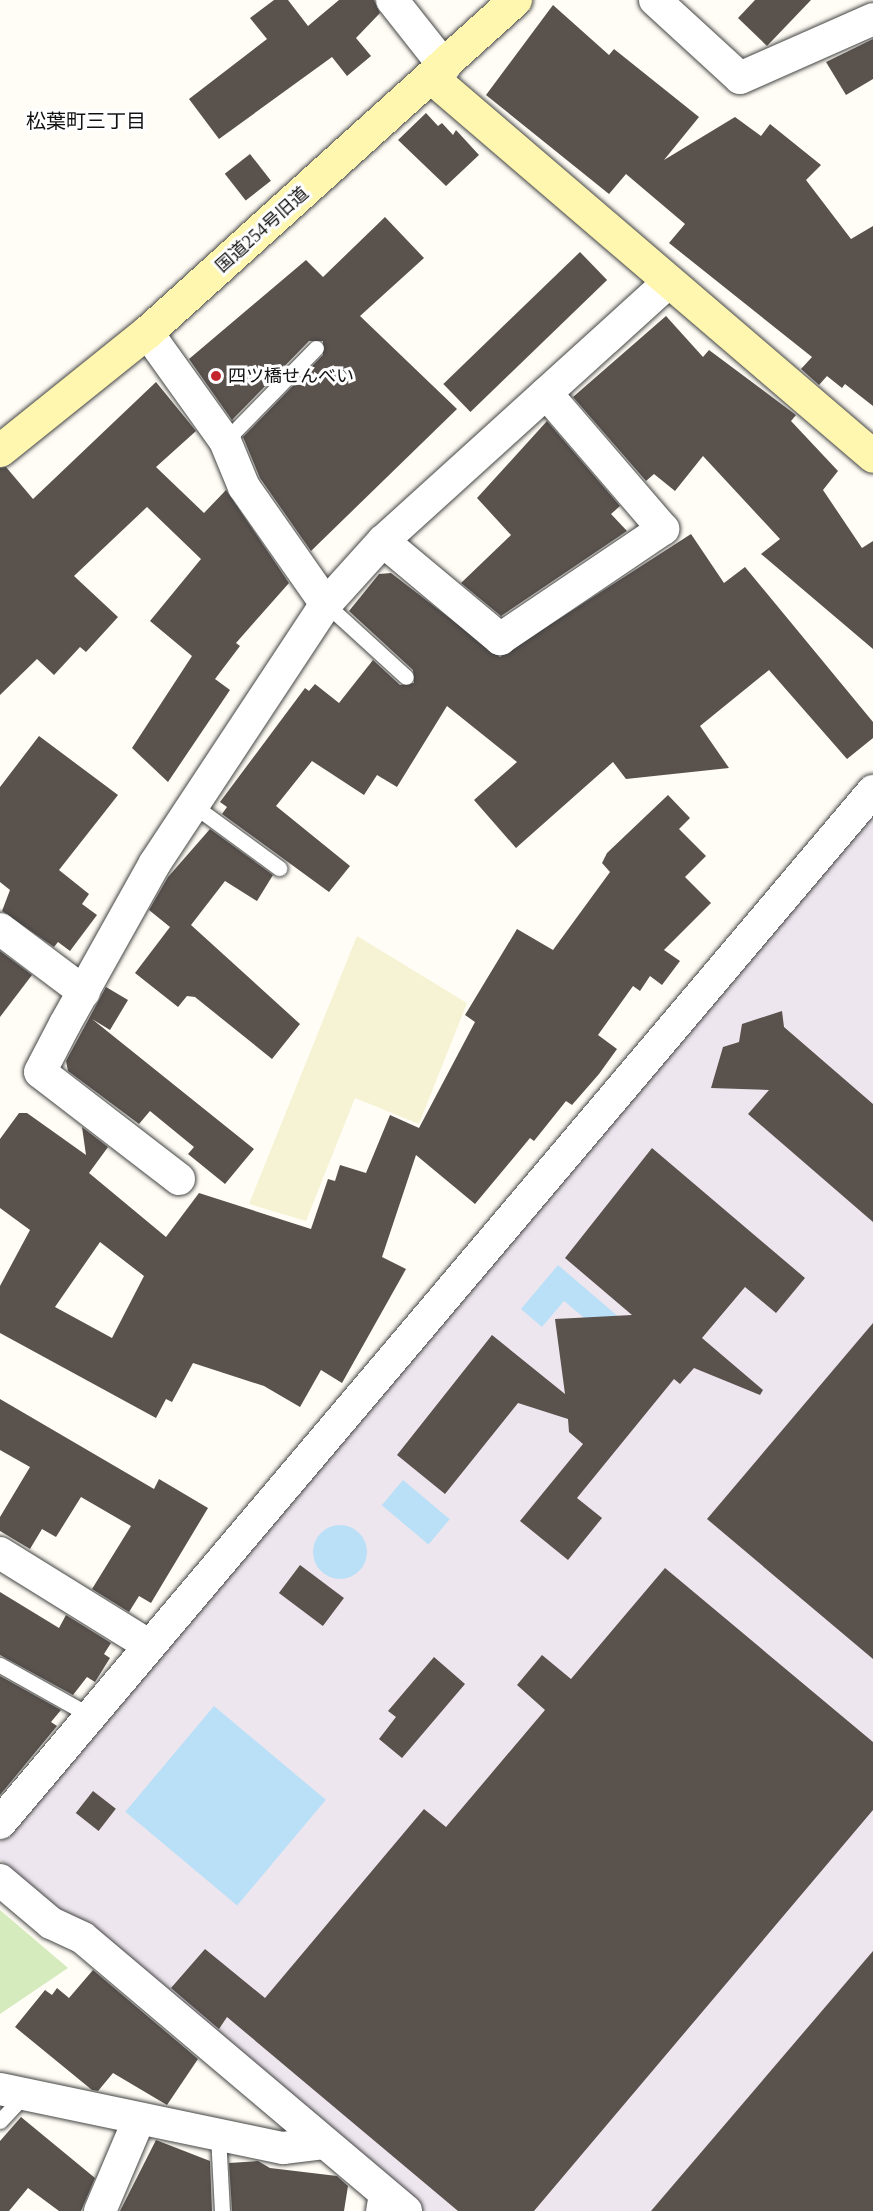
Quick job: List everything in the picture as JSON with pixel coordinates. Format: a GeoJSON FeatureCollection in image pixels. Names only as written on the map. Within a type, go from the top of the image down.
{"type":"FeatureCollection","features":[{"type":"Feature","properties":{"kind":"street"},"geometry":{"type":"LineString","coordinates":[[392,0],[438,72],[668,283],[873,456]]}},
{"type":"Feature","properties":{"kind":"street","name":"国道254号旧道"},"geometry":{"type":"LineString","coordinates":[[0,450],[147,332],[438,72],[515,0]]}},
{"type":"Feature","properties":{"kind":"street"},"geometry":{"type":"LineString","coordinates":[[655,0],[740,78],[873,19]]}},
{"type":"Feature","properties":{"kind":"street"},"geometry":{"type":"LineString","coordinates":[[179,1179],[40,1072],[193,805],[326,604],[383,541],[668,283]]}},
{"type":"Feature","properties":{"kind":"street"},"geometry":{"type":"LineString","coordinates":[[147,332],[225,441],[244,487],[326,604]]}},
{"type":"Feature","properties":{"kind":"street"},"geometry":{"type":"LineString","coordinates":[[383,541],[500,639],[663,529],[546,393]]}},
{"type":"Feature","properties":{"kind":"street"},"geometry":{"type":"LineString","coordinates":[[0,1823],[873,791]]}},
{"type":"Feature","properties":{"kind":"street"},"geometry":{"type":"LineString","coordinates":[[0,929],[84,992]]}},
{"type":"Feature","properties":{"kind":"street"},"geometry":{"type":"LineString","coordinates":[[0,1553],[150,1646]]}},
{"type":"Feature","properties":{"kind":"street"},"geometry":{"type":"LineString","coordinates":[[0,1880],[51,1923],[83,1938],[324,2143],[375,2199],[406,2211]]}},
{"type":"Feature","properties":{"kind":"street"},"geometry":{"type":"LineString","coordinates":[[12,2092],[283,2148],[324,2143]]}},
{"type":"Feature","properties":{"kind":"street"},"geometry":{"type":"LineString","coordinates":[[100,2211],[139,2119]]}},
{"type":"Feature","properties":{"kind":"lane"},"geometry":{"type":"LineString","coordinates":[[225,441],[316,348]]}},
{"type":"Feature","properties":{"kind":"lane"},"geometry":{"type":"LineString","coordinates":[[326,604],[406,677]]}},
{"type":"Feature","properties":{"kind":"lane"},"geometry":{"type":"LineString","coordinates":[[193,805],[279,868]]}},
{"type":"Feature","properties":{"kind":"lane"},"geometry":{"type":"LineString","coordinates":[[0,1665],[90,1716]]}},
{"type":"Feature","properties":{"kind":"lane"},"geometry":{"type":"LineString","coordinates":[[0,2121],[12,2092]]}},
{"type":"Feature","properties":{"kind":"lane"},"geometry":{"type":"LineString","coordinates":[[218,2135],[222,2211]]}},
{"type":"Feature","properties":{"kind":"shaded area"},"geometry":{"type":"Polygon","coordinates":[[[873,813],[873,2211],[416,2211],[0,1860],[0,1842],[873,813]]]}},
{"type":"Feature","properties":{"kind":"shaded area"},"geometry":{"type":"Polygon","coordinates":[[[357,936],[467,1003],[419,1124],[355,1098],[306,1221],[249,1204],[357,936]]]}},
{"type":"Feature","properties":{"kind":"green space"},"geometry":{"type":"Polygon","coordinates":[[[0,1910],[68,1968],[0,2014],[0,1910]]]}},
{"type":"Feature","properties":{"kind":"water"},"geometry":{"type":"Polygon","coordinates":[[[558,1265],[634,1330],[619,1347],[564,1301],[542,1327],[521,1309],[558,1265]]]}},
{"type":"Feature","properties":{"kind":"water"},"geometry":{"type":"Polygon","coordinates":[[[403,1480],[450,1519],[429,1544],[382,1505],[403,1480]]]}},
{"type":"Feature","properties":{"kind":"water"},"geometry":{"type":"Polygon","coordinates":[[[335,1525],[345,1525],[359,1533],[365,1542],[367,1552],[365,1562],[359,1571],[345,1579],[335,1579],[318,1567],[313,1557],[313,1547],[325,1530],[335,1525]]]}},
{"type":"Feature","properties":{"kind":"water"},"geometry":{"type":"Polygon","coordinates":[[[214,1706],[326,1800],[237,1906],[125,1812],[214,1706]]]}},
{"type":"Feature","properties":{"kind":"building"},"geometry":{"type":"Polygon","coordinates":[[[274,0],[288,0],[308,26],[339,0],[374,0],[380,13],[356,38],[371,56],[347,76],[332,57],[219,139],[189,99],[267,39],[250,18],[274,0]]]}},
{"type":"Feature","properties":{"kind":"building"},"geometry":{"type":"Polygon","coordinates":[[[755,0],[811,0],[767,46],[738,18],[755,0]]]}},
{"type":"Feature","properties":{"kind":"building"},"geometry":{"type":"Polygon","coordinates":[[[553,5],[609,55],[614,49],[699,117],[664,160],[735,117],[761,136],[770,124],[821,165],[806,180],[851,239],[873,226],[873,406],[845,384],[842,388],[827,376],[819,385],[801,369],[812,357],[669,243],[685,224],[626,174],[609,194],[486,95],[553,5]]]}},
{"type":"Feature","properties":{"kind":"building"},"geometry":{"type":"Polygon","coordinates":[[[873,39],[873,79],[846,95],[826,62],[873,39]]]}},
{"type":"Feature","properties":{"kind":"building"},"geometry":{"type":"Polygon","coordinates":[[[426,113],[438,126],[442,123],[453,135],[456,130],[479,155],[446,186],[398,140],[426,113]]]}},
{"type":"Feature","properties":{"kind":"building"},"geometry":{"type":"Polygon","coordinates":[[[250,154],[271,181],[246,200],[225,174],[250,154]]]}},
{"type":"Feature","properties":{"kind":"building"},"geometry":{"type":"Polygon","coordinates":[[[385,217],[424,258],[360,316],[457,409],[311,551],[260,478],[243,437],[323,355],[323,341],[309,341],[232,420],[189,359],[306,260],[323,277],[385,217]]]}},
{"type":"Feature","properties":{"kind":"building"},"geometry":{"type":"Polygon","coordinates":[[[580,252],[607,280],[470,412],[443,384],[580,252]]]}},
{"type":"Feature","properties":{"kind":"building"},"geometry":{"type":"Polygon","coordinates":[[[666,316],[703,357],[709,350],[796,415],[791,421],[838,471],[823,490],[862,548],[873,541],[873,649],[761,554],[780,539],[703,456],[675,491],[654,474],[646,481],[573,397],[666,316]]]}},
{"type":"Feature","properties":{"kind":"building"},"geometry":{"type":"Polygon","coordinates":[[[156,382],[196,431],[156,467],[204,513],[226,490],[289,583],[236,643],[240,646],[215,679],[230,690],[168,782],[132,748],[192,656],[150,621],[201,559],[147,507],[74,576],[118,617],[86,652],[80,647],[54,675],[37,659],[0,695],[0,468],[6,467],[33,499],[156,382]]]}},
{"type":"Feature","properties":{"kind":"building"},"geometry":{"type":"Polygon","coordinates":[[[547,421],[620,506],[611,514],[627,531],[501,616],[461,583],[511,535],[477,498],[547,421]]]}},
{"type":"Feature","properties":{"kind":"building"},"geometry":{"type":"Polygon","coordinates":[[[691,534],[724,583],[745,567],[873,722],[873,738],[847,759],[769,670],[700,726],[729,768],[626,779],[613,762],[516,848],[474,800],[517,762],[447,706],[397,787],[377,775],[364,795],[312,761],[276,806],[350,866],[329,892],[222,814],[227,807],[220,802],[305,688],[309,691],[315,684],[339,703],[373,660],[400,685],[414,683],[413,670],[349,611],[379,574],[391,573],[500,657],[691,534]]]}},
{"type":"Feature","properties":{"kind":"building"},"geometry":{"type":"Polygon","coordinates":[[[39,736],[118,795],[59,870],[89,894],[82,904],[97,915],[70,951],[58,942],[54,947],[2,911],[10,890],[0,882],[0,787],[39,736]]]}},
{"type":"Feature","properties":{"kind":"building"},"geometry":{"type":"Polygon","coordinates":[[[668,795],[690,818],[679,829],[706,856],[685,877],[711,903],[664,950],[680,961],[662,985],[650,976],[640,991],[633,986],[598,1035],[617,1049],[599,1074],[572,1105],[566,1101],[534,1141],[530,1138],[475,1204],[416,1155],[382,1257],[406,1269],[342,1383],[321,1370],[300,1407],[264,1386],[193,1363],[172,1402],[166,1399],[156,1418],[0,1333],[0,1286],[30,1230],[0,1208],[0,1139],[19,1113],[27,1113],[86,1155],[82,1127],[108,1147],[89,1173],[166,1237],[199,1193],[311,1229],[328,1179],[335,1181],[340,1165],[366,1173],[390,1115],[419,1128],[475,1022],[465,1015],[517,929],[553,950],[610,872],[602,863],[607,853],[668,795]],[[100,1242],[55,1307],[112,1338],[144,1276],[100,1242]]]}},
{"type":"Feature","properties":{"kind":"building"},"geometry":{"type":"Polygon","coordinates":[[[210,829],[273,875],[257,901],[225,881],[191,925],[300,1024],[272,1059],[195,997],[187,996],[178,1007],[135,973],[170,927],[149,910],[168,877],[210,829]]]}},
{"type":"Feature","properties":{"kind":"building"},"geometry":{"type":"Polygon","coordinates":[[[0,951],[32,975],[0,1017],[0,951]]]}},
{"type":"Feature","properties":{"kind":"building"},"geometry":{"type":"Polygon","coordinates":[[[106,987],[128,1000],[110,1030],[92,1019],[254,1149],[225,1184],[188,1154],[194,1147],[150,1111],[139,1124],[68,1071],[66,1061],[106,987]]]}},
{"type":"Feature","properties":{"kind":"building"},"geometry":{"type":"Polygon","coordinates":[[[782,1011],[784,1027],[873,1104],[873,1222],[748,1114],[769,1090],[711,1088],[723,1047],[739,1042],[742,1024],[782,1011]]]}},
{"type":"Feature","properties":{"kind":"building"},"geometry":{"type":"Polygon","coordinates":[[[652,1148],[805,1278],[776,1313],[745,1287],[702,1338],[763,1390],[760,1395],[694,1368],[680,1384],[674,1379],[577,1498],[602,1518],[568,1560],[520,1521],[583,1444],[569,1432],[568,1419],[518,1403],[445,1494],[397,1455],[492,1335],[565,1394],[555,1319],[632,1315],[565,1258],[652,1148]]]}},
{"type":"Feature","properties":{"kind":"building"},"geometry":{"type":"Polygon","coordinates":[[[873,1323],[873,1659],[707,1519],[873,1323]]]}},
{"type":"Feature","properties":{"kind":"building"},"geometry":{"type":"Polygon","coordinates":[[[0,1399],[154,1489],[159,1479],[208,1508],[151,1603],[139,1596],[129,1612],[92,1589],[131,1526],[81,1497],[56,1537],[42,1529],[30,1549],[0,1531],[0,1517],[30,1467],[0,1450],[0,1399]]]}},
{"type":"Feature","properties":{"kind":"building"},"geometry":{"type":"Polygon","coordinates":[[[300,1565],[344,1598],[323,1626],[279,1593],[300,1565]]]}},
{"type":"Feature","properties":{"kind":"building"},"geometry":{"type":"Polygon","coordinates":[[[665,1568],[873,1742],[873,1810],[534,2211],[458,2211],[227,2017],[219,2029],[171,1988],[205,1949],[265,1998],[424,1809],[446,1827],[545,1710],[517,1685],[542,1655],[571,1679],[665,1568]]]}},
{"type":"Feature","properties":{"kind":"building"},"geometry":{"type":"Polygon","coordinates":[[[0,1592],[59,1628],[66,1615],[111,1643],[104,1654],[110,1658],[95,1682],[87,1677],[73,1695],[0,1655],[0,1592]]]}},
{"type":"Feature","properties":{"kind":"building"},"geometry":{"type":"Polygon","coordinates":[[[434,1657],[465,1684],[402,1758],[379,1739],[396,1717],[388,1711],[434,1657]]]}},
{"type":"Feature","properties":{"kind":"building"},"geometry":{"type":"Polygon","coordinates":[[[0,1676],[61,1710],[51,1722],[57,1726],[0,1795],[0,1676]]]}},
{"type":"Feature","properties":{"kind":"building"},"geometry":{"type":"Polygon","coordinates":[[[93,1791],[116,1809],[99,1831],[76,1813],[93,1791]]]}},
{"type":"Feature","properties":{"kind":"building"},"geometry":{"type":"Polygon","coordinates":[[[873,1951],[873,2211],[651,2211],[873,1951]]]}},
{"type":"Feature","properties":{"kind":"building"},"geometry":{"type":"Polygon","coordinates":[[[93,1970],[198,2059],[167,2105],[113,2073],[98,2091],[92,2090],[15,2027],[45,1990],[52,1995],[57,1988],[69,1998],[93,1970]]]}},
{"type":"Feature","properties":{"kind":"building"},"geometry":{"type":"Polygon","coordinates":[[[21,2117],[95,2178],[81,2211],[59,2211],[28,2188],[9,2211],[0,2211],[0,2141],[21,2117]]]}},
{"type":"Feature","properties":{"kind":"building"},"geometry":{"type":"Polygon","coordinates":[[[156,2140],[210,2161],[212,2211],[120,2211],[156,2140]]]}},
{"type":"Feature","properties":{"kind":"building"},"geometry":{"type":"Polygon","coordinates":[[[258,2161],[270,2168],[337,2176],[348,2186],[344,2211],[232,2211],[229,2163],[258,2161]]]}},
{"type":"Feature","properties":{"kind":"place","name":"四ツ橋せんべい"},"geometry":{"type":"Point","coordinates":[216,376]}},
{"type":"Feature","properties":{"kind":"district","name":"松葉町三丁目"},"geometry":{"type":"Point","coordinates":[86,121]}}]}
